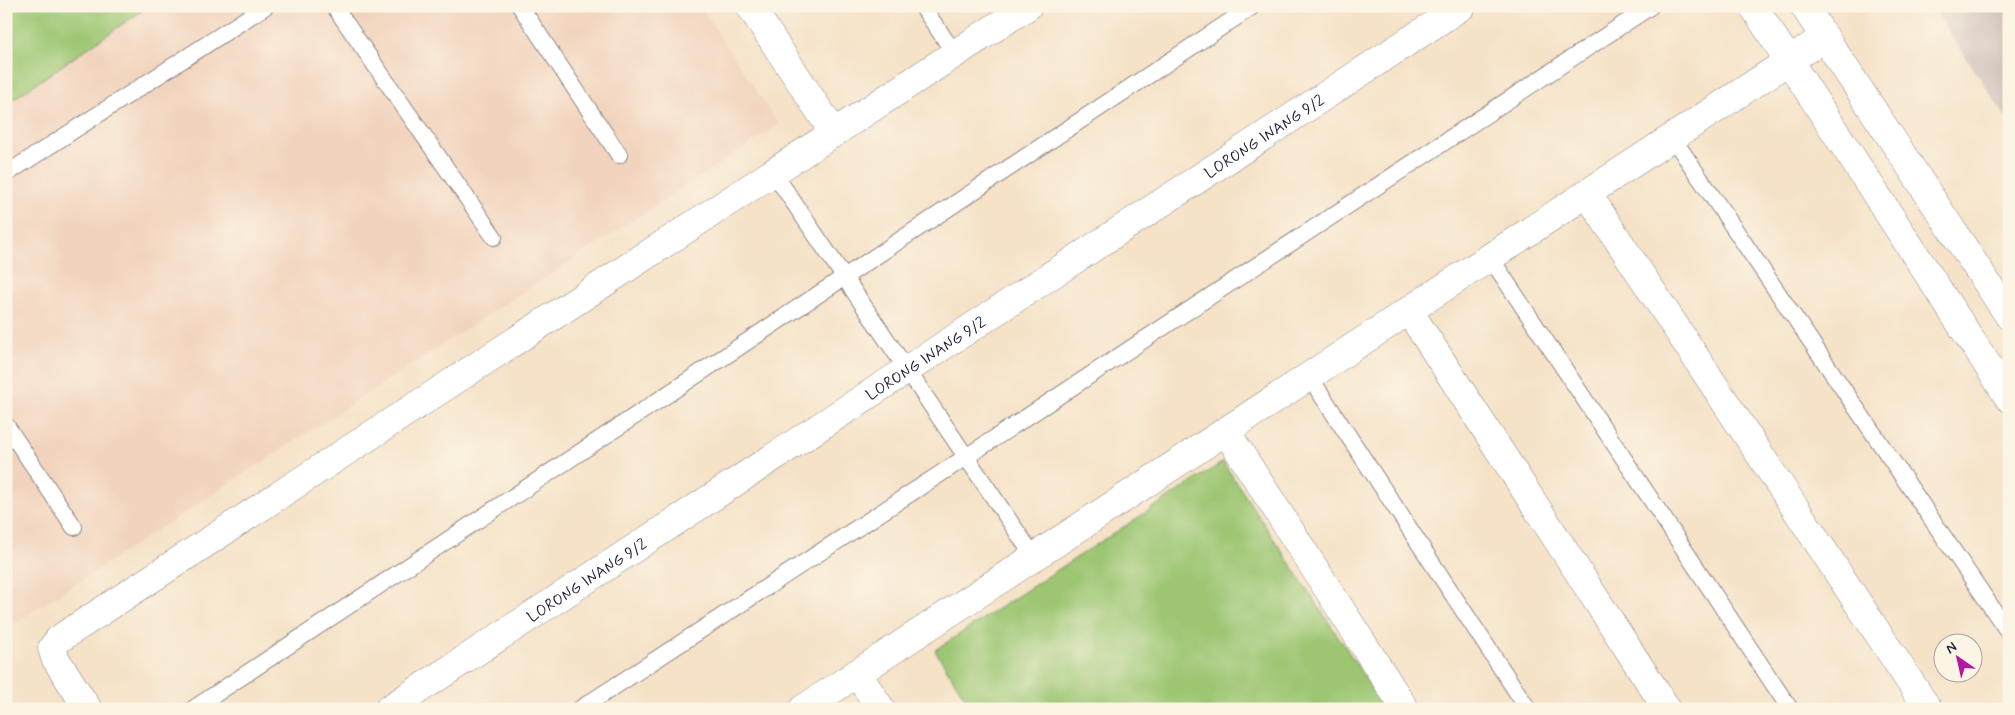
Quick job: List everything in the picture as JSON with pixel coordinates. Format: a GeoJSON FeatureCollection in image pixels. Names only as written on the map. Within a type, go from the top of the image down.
{"type":"FeatureCollection","features":[{"type":"Feature","properties":{"kind":"street"},"geometry":{"type":"LineString","coordinates":[[750,6],[834,133]]}},
{"type":"Feature","properties":{"kind":"street"},"geometry":{"type":"LineString","coordinates":[[88,709],[55,658],[52,648],[59,639],[1028,6]]}},
{"type":"Feature","properties":{"kind":"street","name":"LORONG INANG 9/2"},"geometry":{"type":"LineString","coordinates":[[389,709],[1462,6]]}},
{"type":"Feature","properties":{"kind":"street"},"geometry":{"type":"LineString","coordinates":[[1753,6],[2009,398]]}},
{"type":"Feature","properties":{"kind":"street"},"geometry":{"type":"LineString","coordinates":[[1804,6],[2009,316]]}},
{"type":"Feature","properties":{"kind":"street"},"geometry":{"type":"LineString","coordinates":[[803,709],[1824,37]]}},
{"type":"Feature","properties":{"kind":"street"},"geometry":{"type":"LineString","coordinates":[[1587,193],[1928,709]]}},
{"type":"Feature","properties":{"kind":"street"},"geometry":{"type":"LineString","coordinates":[[1409,310],[1667,709]]}},
{"type":"Feature","properties":{"kind":"street"},"geometry":{"type":"LineString","coordinates":[[1226,431],[1405,709]]}},
{"type":"Feature","properties":{"kind":"street"},"geometry":{"type":"LineString","coordinates":[[857,673],[881,709]]}},
{"type":"Feature","properties":{"kind":"lane"},"geometry":{"type":"LineString","coordinates":[[6,174],[266,6]]}},
{"type":"Feature","properties":{"kind":"lane"},"geometry":{"type":"LineString","coordinates":[[334,6],[494,237]]}},
{"type":"Feature","properties":{"kind":"lane"},"geometry":{"type":"LineString","coordinates":[[520,6],[619,155]]}},
{"type":"Feature","properties":{"kind":"lane"},"geometry":{"type":"LineString","coordinates":[[922,6],[955,54]]}},
{"type":"Feature","properties":{"kind":"lane"},"geometry":{"type":"LineString","coordinates":[[193,709],[1253,6]]}},
{"type":"Feature","properties":{"kind":"lane"},"geometry":{"type":"LineString","coordinates":[[580,709],[1651,6]]}},
{"type":"Feature","properties":{"kind":"lane"},"geometry":{"type":"LineString","coordinates":[[1672,137],[2009,633]]}},
{"type":"Feature","properties":{"kind":"lane"},"geometry":{"type":"LineString","coordinates":[[773,172],[1034,557]]}},
{"type":"Feature","properties":{"kind":"lane"},"geometry":{"type":"LineString","coordinates":[[1490,257],[1790,709]]}},
{"type":"Feature","properties":{"kind":"lane"},"geometry":{"type":"LineString","coordinates":[[1309,376],[1528,709]]}},
{"type":"Feature","properties":{"kind":"lane"},"geometry":{"type":"LineString","coordinates":[[6,425],[74,527]]}},
{"type":"Feature","properties":{"kind":"shaded area"},"geometry":{"type":"Polygon","coordinates":[[[6,6],[700,6],[779,125],[6,629],[6,6]]]}},
{"type":"Feature","properties":{"kind":"shaded area"},"geometry":{"type":"Polygon","coordinates":[[[1932,6],[2009,6],[2009,122],[1932,6]]]}},
{"type":"Feature","properties":{"kind":"green space"},"geometry":{"type":"Polygon","coordinates":[[[6,6],[149,6],[6,104],[6,6]]]}},
{"type":"Feature","properties":{"kind":"green space"},"geometry":{"type":"Polygon","coordinates":[[[1223,462],[1386,709],[972,709],[935,650],[1223,462]]]}}]}
